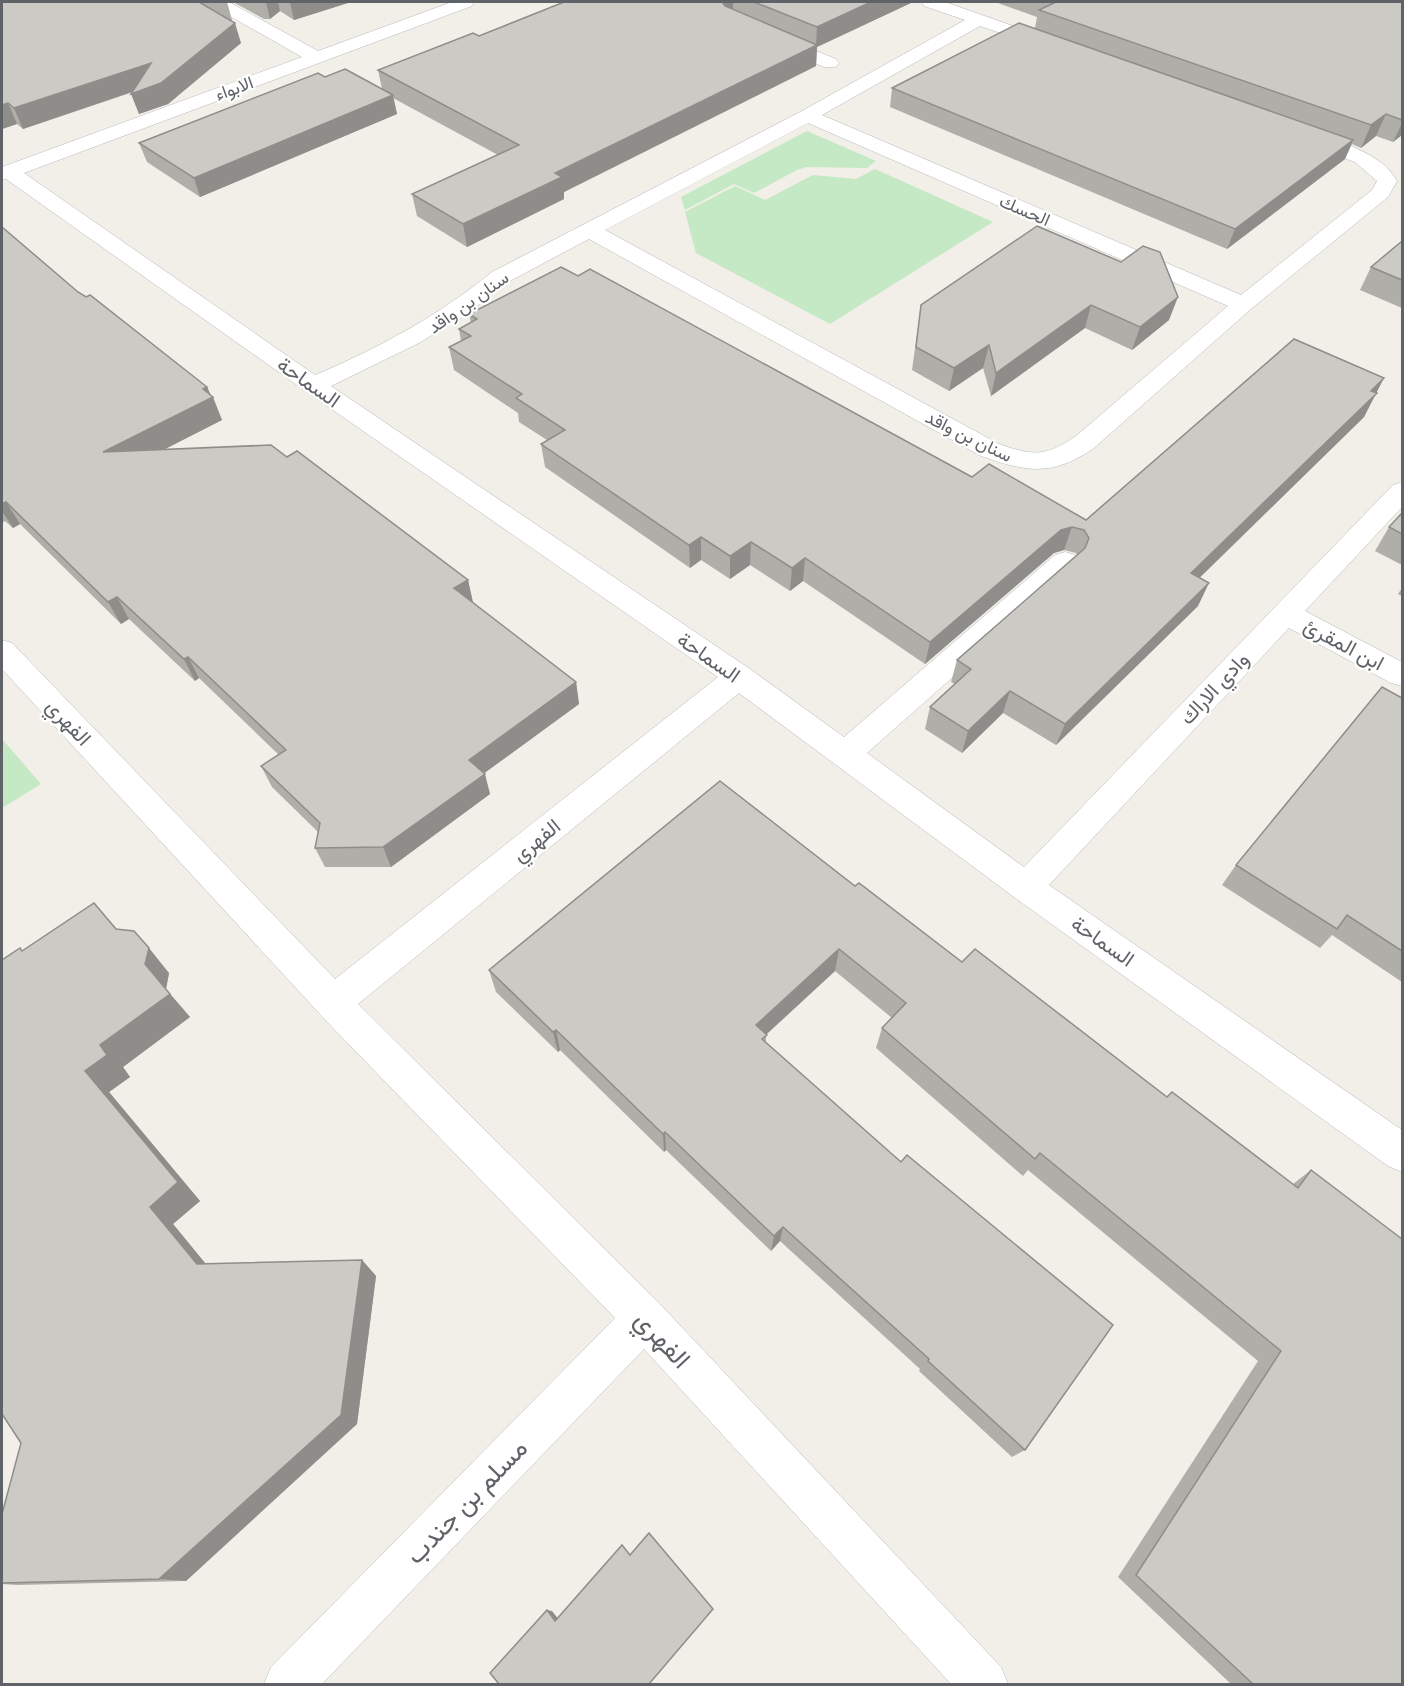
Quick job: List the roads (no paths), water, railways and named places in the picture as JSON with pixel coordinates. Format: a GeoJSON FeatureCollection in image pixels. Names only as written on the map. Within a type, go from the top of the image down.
{"type":"FeatureCollection","features":[{"type":"Feature","properties":{"kind":"street"},"geometry":{"type":"LineString","coordinates":[[218,2],[316,57]]}},
{"type":"Feature","properties":{"kind":"street","name":"الابواء"},"geometry":{"type":"LineString","coordinates":[[5,172],[466,2]]}},
{"type":"Feature","properties":{"kind":"street"},"geometry":{"type":"LineString","coordinates":[[930,2],[1068,52]]}},
{"type":"Feature","properties":{"kind":"street","name":"سنان بن واقد"},"geometry":{"type":"LineString","coordinates":[[313,385],[421,334],[471,302],[500,277],[807,116],[978,20]]}},
{"type":"Feature","properties":{"kind":"street"},"geometry":{"type":"LineString","coordinates":[[765,35],[871,80]]}},
{"type":"Feature","properties":{"kind":"street","name":"الحسك"},"geometry":{"type":"LineString","coordinates":[[807,116],[1244,304]]}},
{"type":"Feature","properties":{"kind":"street","name":"سنان بن واقد"},"geometry":{"type":"LineString","coordinates":[[588,230],[990,450],[1024,462],[1047,463],[1066,457],[1244,304],[1381,193],[1386,181],[1380,169],[1360,156],[1293,132]]}},
{"type":"Feature","properties":{"kind":"street","name":"السماحة"},"geometry":{"type":"LineString","coordinates":[[5,172],[739,677],[1026,887],[1402,1153]]}},
{"type":"Feature","properties":{"kind":"street","name":"وادي الاراك"},"geometry":{"type":"LineString","coordinates":[[1026,887],[1402,491]]}},
{"type":"Feature","properties":{"kind":"street"},"geometry":{"type":"LineString","coordinates":[[845,754],[1065,562]]}},
{"type":"Feature","properties":{"kind":"street","name":"ابن المقرئ"},"geometry":{"type":"LineString","coordinates":[[1286,613],[1402,675]]}},
{"type":"Feature","properties":{"kind":"street","name":"الفهري"},"geometry":{"type":"LineString","coordinates":[[2,651],[333,1002],[644,1318],[984,1684]]}},
{"type":"Feature","properties":{"kind":"street","name":"الفهري"},"geometry":{"type":"LineString","coordinates":[[333,1002],[739,677]]}},
{"type":"Feature","properties":{"kind":"street","name":"مسلم بن جندب"},"geometry":{"type":"LineString","coordinates":[[288,1684],[644,1318]]}}]}
